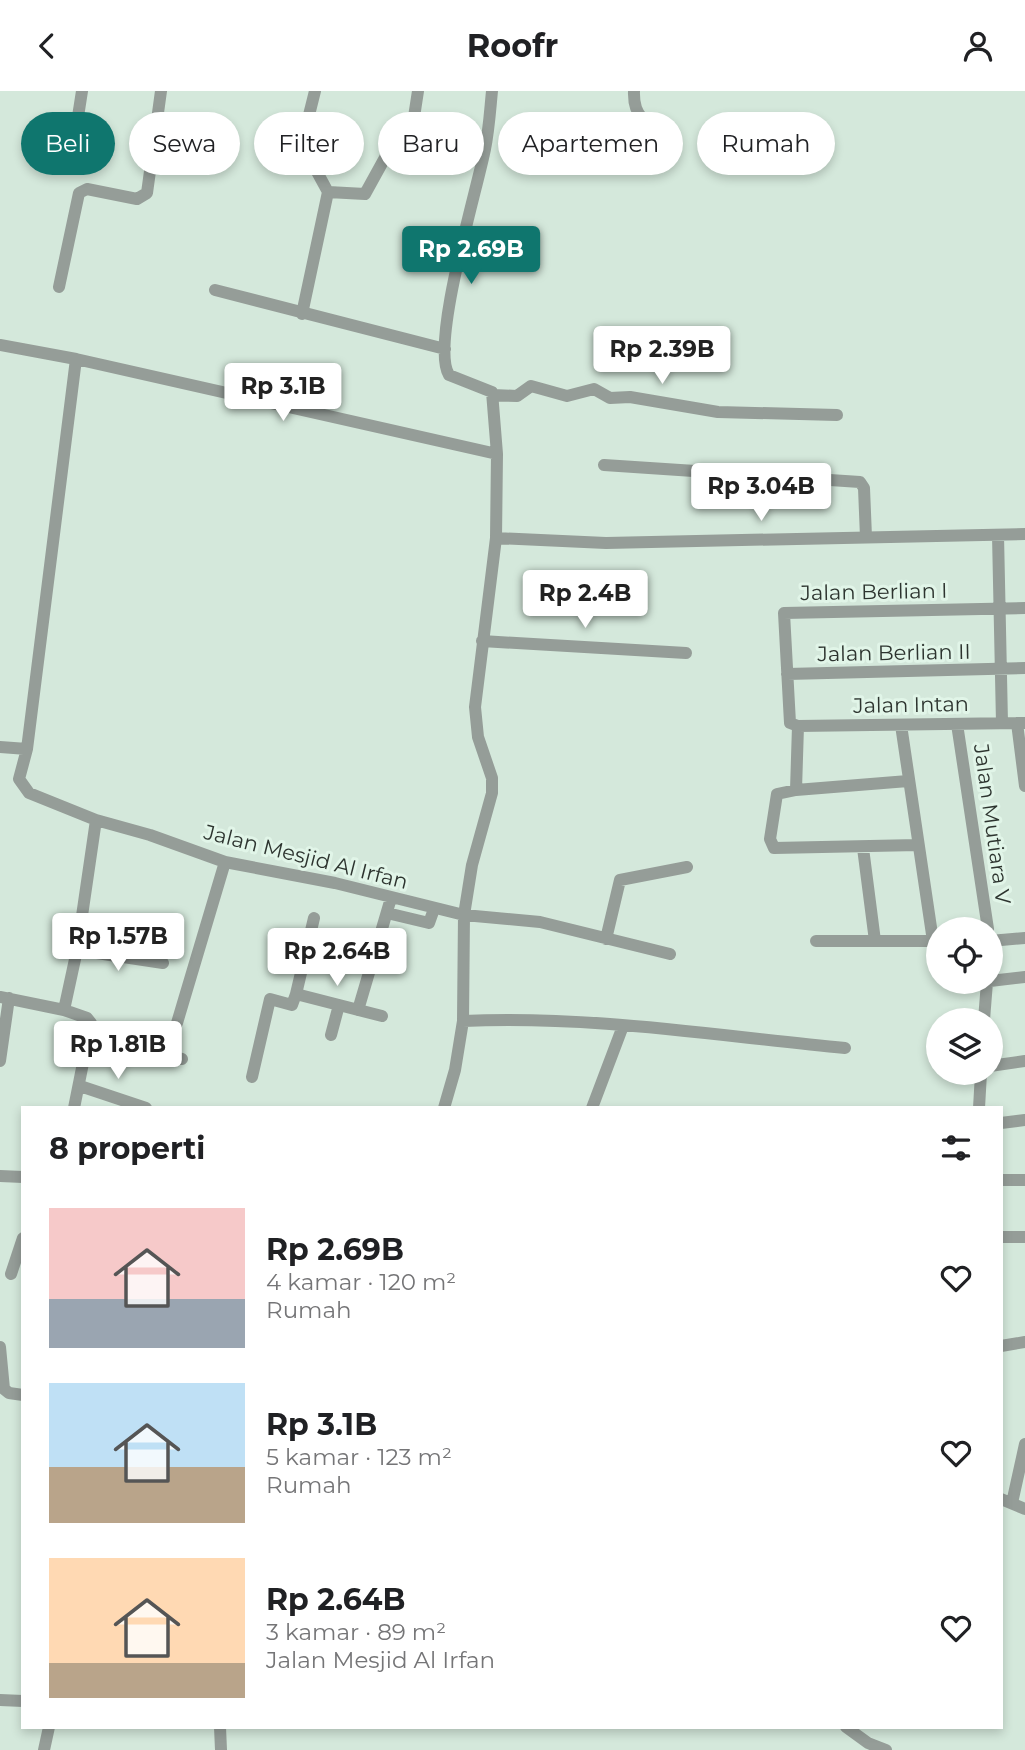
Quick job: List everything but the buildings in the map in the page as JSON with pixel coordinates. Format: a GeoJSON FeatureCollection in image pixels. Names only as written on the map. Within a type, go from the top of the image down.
{"type":"FeatureCollection","features":[{"type":"Feature","properties":{"kind":"street"},"geometry":{"type":"LineString","coordinates":[[79,112],[82,91]]}},
{"type":"Feature","properties":{"kind":"street"},"geometry":{"type":"LineString","coordinates":[[59,287],[79,193],[87,189],[137,199],[147,193],[162,91]]}},
{"type":"Feature","properties":{"kind":"street"},"geometry":{"type":"LineString","coordinates":[[302,314],[327,192],[316,170],[301,160],[299,155],[315,91]]}},
{"type":"Feature","properties":{"kind":"street"},"geometry":{"type":"LineString","coordinates":[[327,192],[365,194],[392,145],[414,117],[418,91]]}},
{"type":"Feature","properties":{"kind":"street"},"geometry":{"type":"LineString","coordinates":[[445,1106],[455,1070],[463,1021],[464,915],[472,865],[492,793],[492,778],[476,723],[476,687],[496,538],[497,454],[493,395],[489,390],[449,375],[445,369],[445,349],[447,318],[485,151],[492,91]]}},
{"type":"Feature","properties":{"kind":"street"},"geometry":{"type":"LineString","coordinates":[[634,91],[636,112]]}},
{"type":"Feature","properties":{"kind":"street"},"geometry":{"type":"LineString","coordinates":[[215,290],[445,349]]}},
{"type":"Feature","properties":{"kind":"street"},"geometry":{"type":"LineString","coordinates":[[0,345],[76,359],[497,454]]}},
{"type":"Feature","properties":{"kind":"street","name":"Jalan Mesjid Al Irfan"},"geometry":{"type":"LineString","coordinates":[[76,359],[27,749],[19,779],[23,788],[96,820],[150,835],[225,862],[335,883],[464,915],[540,922],[670,954]]}},
{"type":"Feature","properties":{"kind":"street"},"geometry":{"type":"LineString","coordinates":[[493,395],[517,396],[531,386],[567,396],[594,389],[610,398],[630,397],[712,412],[837,415]]}},
{"type":"Feature","properties":{"kind":"street"},"geometry":{"type":"LineString","coordinates":[[604,465],[860,482],[864,488],[866,537]]}},
{"type":"Feature","properties":{"kind":"street"},"geometry":{"type":"LineString","coordinates":[[496,538],[606,543],[1025,534]]}},
{"type":"Feature","properties":{"kind":"street"},"geometry":{"type":"LineString","coordinates":[[998,535],[1002,723]]}},
{"type":"Feature","properties":{"kind":"street"},"geometry":{"type":"LineString","coordinates":[[1000,608],[1025,608]]}},
{"type":"Feature","properties":{"kind":"street","name":"Jalan Berlian I"},"geometry":{"type":"LineString","coordinates":[[798,726],[790,723],[784,613],[1000,608]]}},
{"type":"Feature","properties":{"kind":"street"},"geometry":{"type":"LineString","coordinates":[[482,641],[686,653]]}},
{"type":"Feature","properties":{"kind":"street","name":"Jalan Berlian II"},"geometry":{"type":"LineString","coordinates":[[787,674],[1025,668]]}},
{"type":"Feature","properties":{"kind":"street"},"geometry":{"type":"LineString","coordinates":[[1021,723],[1025,786]]}},
{"type":"Feature","properties":{"kind":"street","name":"Jalan Intan"},"geometry":{"type":"LineString","coordinates":[[798,726],[1021,723]]}},
{"type":"Feature","properties":{"kind":"street","name":"Jalan Mutiara V"},"geometry":{"type":"LineString","coordinates":[[957,724],[986,917]]}},
{"type":"Feature","properties":{"kind":"street"},"geometry":{"type":"LineString","coordinates":[[901,725],[932,917]]}},
{"type":"Feature","properties":{"kind":"street"},"geometry":{"type":"LineString","coordinates":[[796,790],[798,726]]}},
{"type":"Feature","properties":{"kind":"street"},"geometry":{"type":"LineString","coordinates":[[0,747],[27,749]]}},
{"type":"Feature","properties":{"kind":"street"},"geometry":{"type":"LineString","coordinates":[[908,781],[796,790],[777,794],[770,846],[863,848],[918,845]]}},
{"type":"Feature","properties":{"kind":"street"},"geometry":{"type":"LineString","coordinates":[[64,1010],[77,950],[96,820]]}},
{"type":"Feature","properties":{"kind":"street"},"geometry":{"type":"LineString","coordinates":[[863,848],[875,941]]}},
{"type":"Feature","properties":{"kind":"street"},"geometry":{"type":"LineString","coordinates":[[177,1023],[225,862]]}},
{"type":"Feature","properties":{"kind":"street"},"geometry":{"type":"LineString","coordinates":[[606,939],[620,880],[687,867]]}},
{"type":"Feature","properties":{"kind":"street"},"geometry":{"type":"LineString","coordinates":[[358,1010],[391,898]]}},
{"type":"Feature","properties":{"kind":"street"},"geometry":{"type":"LineString","coordinates":[[387,912],[429,923],[433,909]]}},
{"type":"Feature","properties":{"kind":"street"},"geometry":{"type":"LineString","coordinates":[[252,1077],[270,999],[292,1005],[314,918]]}},
{"type":"Feature","properties":{"kind":"street"},"geometry":{"type":"LineString","coordinates":[[1003,940],[1025,938]]}},
{"type":"Feature","properties":{"kind":"street"},"geometry":{"type":"LineString","coordinates":[[816,941],[926,941]]}},
{"type":"Feature","properties":{"kind":"street"},"geometry":{"type":"LineString","coordinates":[[77,950],[163,963]]}},
{"type":"Feature","properties":{"kind":"street"},"geometry":{"type":"LineString","coordinates":[[1003,979],[1025,977]]}},
{"type":"Feature","properties":{"kind":"street"},"geometry":{"type":"LineString","coordinates":[[296,994],[383,1016]]}},
{"type":"Feature","properties":{"kind":"street"},"geometry":{"type":"LineString","coordinates":[[0,1061],[5,998],[64,1010],[87,1018],[91,1023],[90,1040],[75,1106]]}},
{"type":"Feature","properties":{"kind":"street"},"geometry":{"type":"LineString","coordinates":[[331,1035],[339,1005]]}},
{"type":"Feature","properties":{"kind":"street"},"geometry":{"type":"LineString","coordinates":[[463,1021],[506,1019],[622,1026],[845,1048]]}},
{"type":"Feature","properties":{"kind":"street"},"geometry":{"type":"LineString","coordinates":[[593,1106],[622,1026]]}},
{"type":"Feature","properties":{"kind":"street"},"geometry":{"type":"LineString","coordinates":[[90,1040],[182,1059]]}},
{"type":"Feature","properties":{"kind":"street"},"geometry":{"type":"LineString","coordinates":[[1003,1064],[1025,1061]]}},
{"type":"Feature","properties":{"kind":"street"},"geometry":{"type":"LineString","coordinates":[[979,1106],[980,1085]]}},
{"type":"Feature","properties":{"kind":"street"},"geometry":{"type":"LineString","coordinates":[[80,1086],[140,1106]]}},
{"type":"Feature","properties":{"kind":"street"},"geometry":{"type":"LineString","coordinates":[[1003,1123],[1025,1120]]}},
{"type":"Feature","properties":{"kind":"street"},"geometry":{"type":"LineString","coordinates":[[0,1176],[21,1178]]}},
{"type":"Feature","properties":{"kind":"street"},"geometry":{"type":"LineString","coordinates":[[1003,1180],[1025,1180]]}},
{"type":"Feature","properties":{"kind":"street"},"geometry":{"type":"LineString","coordinates":[[1003,1237],[1025,1237]]}},
{"type":"Feature","properties":{"kind":"street"},"geometry":{"type":"LineString","coordinates":[[11,1274],[21,1244]]}},
{"type":"Feature","properties":{"kind":"street"},"geometry":{"type":"LineString","coordinates":[[1003,1346],[1025,1342]]}},
{"type":"Feature","properties":{"kind":"street"},"geometry":{"type":"LineString","coordinates":[[0,1347],[4,1389],[9,1393],[21,1395]]}},
{"type":"Feature","properties":{"kind":"street"},"geometry":{"type":"LineString","coordinates":[[1025,1444],[1007,1501],[1025,1509]]}},
{"type":"Feature","properties":{"kind":"street"},"geometry":{"type":"LineString","coordinates":[[0,1700],[21,1701]]}},
{"type":"Feature","properties":{"kind":"street"},"geometry":{"type":"LineString","coordinates":[[44,1750],[49,1729]]}},
{"type":"Feature","properties":{"kind":"street"},"geometry":{"type":"LineString","coordinates":[[220,1729],[221,1750]]}},
{"type":"Feature","properties":{"kind":"street"},"geometry":{"type":"LineString","coordinates":[[849,1729],[868,1743],[886,1750]]}}]}
